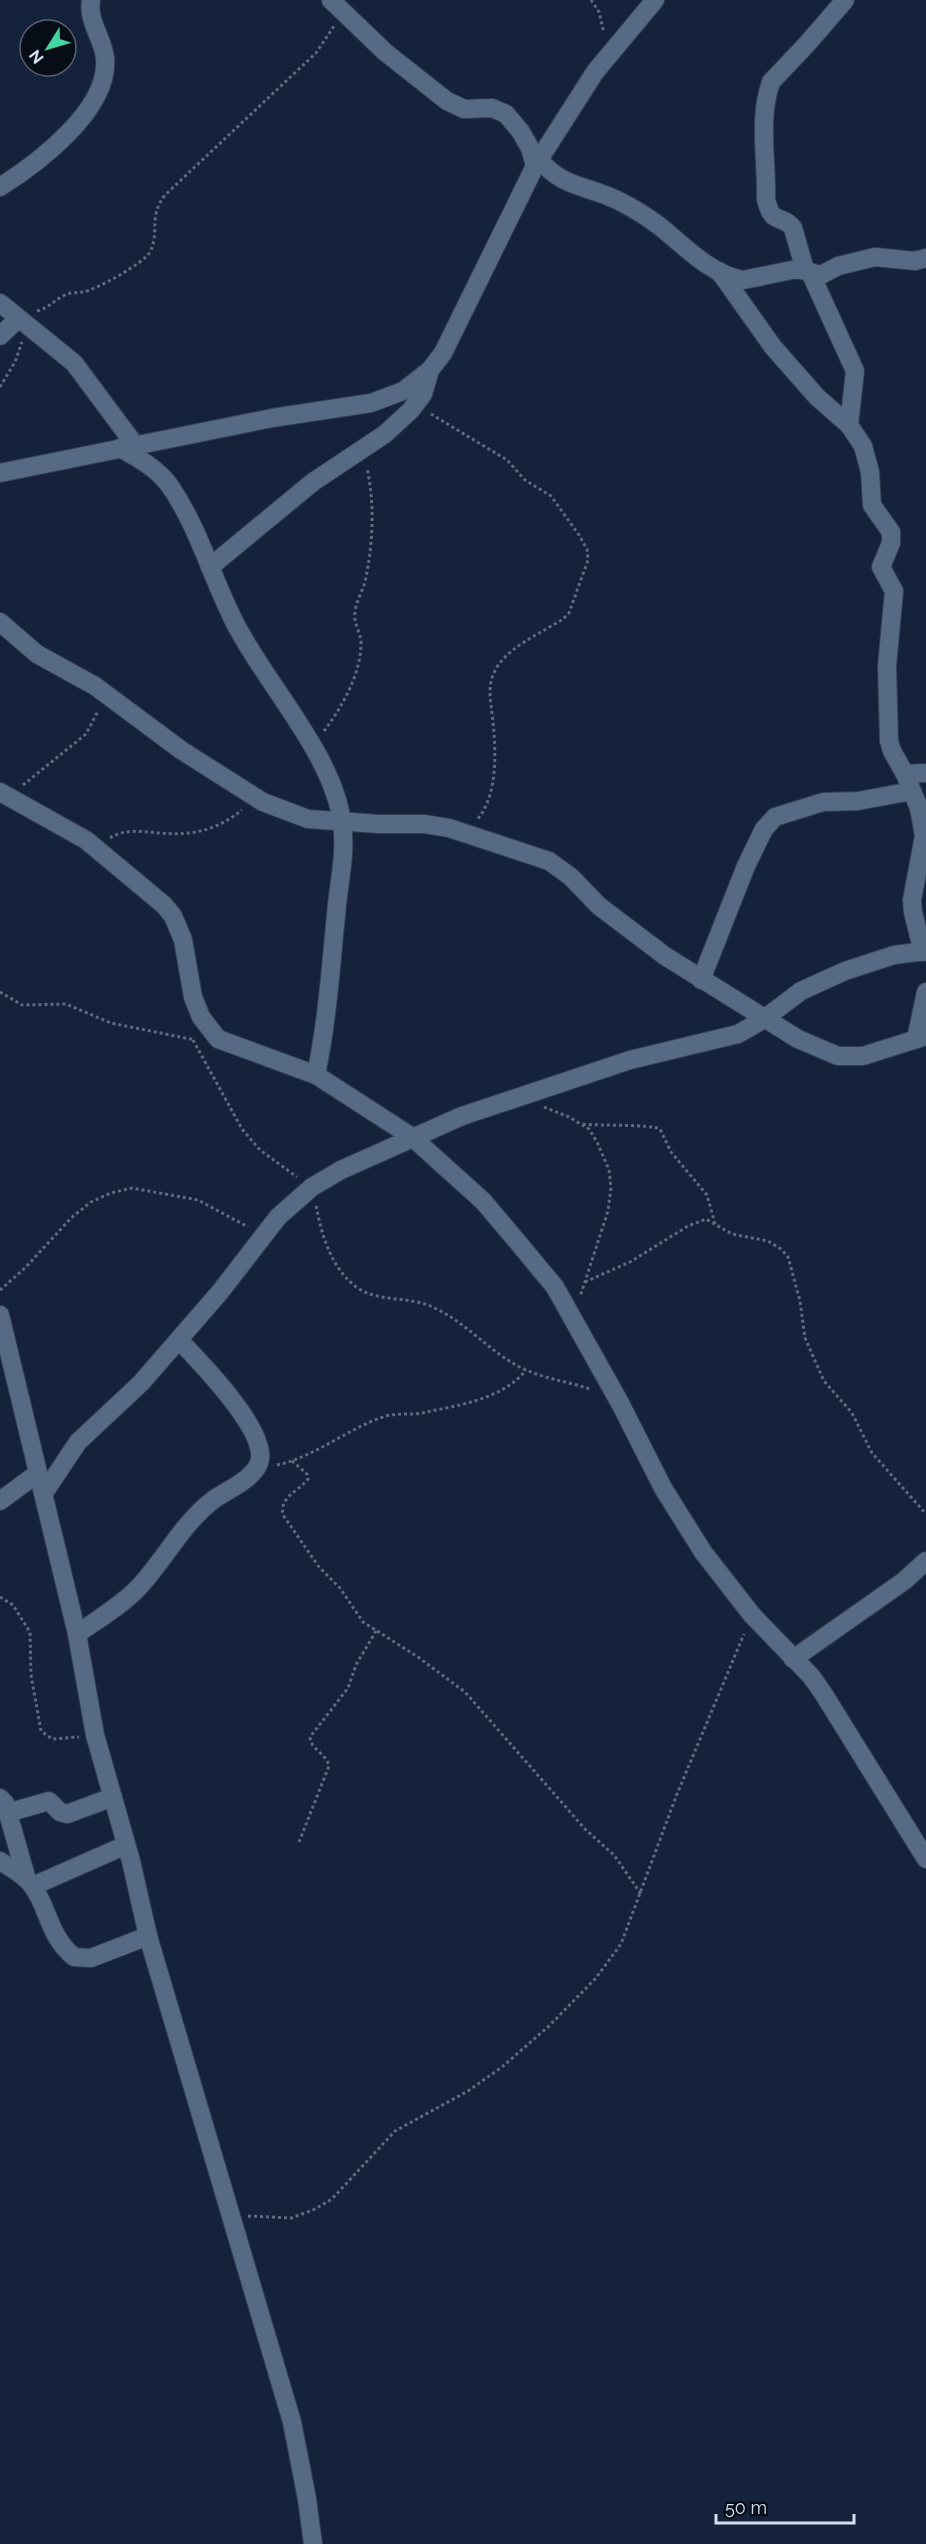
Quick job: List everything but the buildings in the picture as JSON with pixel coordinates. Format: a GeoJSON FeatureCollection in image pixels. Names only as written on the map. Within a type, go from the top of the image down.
{"type":"FeatureCollection","features":[{"type":"Feature","properties":{"kind":"street"},"geometry":{"type":"LineString","coordinates":[[0,187],[33,166],[61,139],[84,113],[100,89],[105,74],[105,56],[92,21],[92,0]]}},
{"type":"Feature","properties":{"kind":"street"},"geometry":{"type":"LineString","coordinates":[[0,473],[272,418],[371,403],[403,391],[430,370],[443,353],[455,332],[508,216],[537,163],[595,72],[655,0]]}},
{"type":"Feature","properties":{"kind":"street"},"geometry":{"type":"LineString","coordinates":[[844,0],[771,82],[764,124],[768,210],[773,217],[790,224],[793,228],[807,271],[855,371],[849,425]]}},
{"type":"Feature","properties":{"kind":"street"},"geometry":{"type":"LineString","coordinates":[[337,6],[385,52],[447,101],[464,109],[492,108],[506,114],[521,132],[537,163],[564,182],[601,192],[639,213],[719,271],[743,280],[781,271],[807,271],[821,275],[838,266],[875,257],[915,261],[926,258]]}},
{"type":"Feature","properties":{"kind":"street"},"geometry":{"type":"LineString","coordinates":[[44,1493],[78,1442],[141,1383],[179,1340],[278,1217],[312,1187],[341,1170],[462,1116],[553,1087],[589,1072],[738,1034],[801,991],[845,971],[894,955],[925,952],[915,924],[912,900],[924,825],[909,783],[892,751],[887,722],[887,666],[894,591],[881,567],[891,543],[891,532],[872,505],[868,460],[863,446],[849,425],[793,372],[743,308],[719,271]]}},
{"type":"Feature","properties":{"kind":"street"},"geometry":{"type":"LineString","coordinates":[[0,336],[14,315],[74,363],[128,447],[168,483],[183,506],[236,625],[311,745],[336,797],[342,821],[344,846],[330,990],[316,1075]]}},
{"type":"Feature","properties":{"kind":"street"},"geometry":{"type":"LineString","coordinates":[[210,567],[313,482],[385,434],[416,404],[423,394],[430,370]]}},
{"type":"Feature","properties":{"kind":"street"},"geometry":{"type":"LineString","coordinates":[[0,622],[36,654],[95,686],[182,750],[255,798],[308,819],[424,824],[466,833],[549,861],[570,877],[599,906],[701,980],[798,1040],[838,1056],[863,1056],[921,1038],[926,992]]}},
{"type":"Feature","properties":{"kind":"street"},"geometry":{"type":"LineString","coordinates":[[701,980],[757,841],[775,817],[823,802],[858,801],[909,783],[926,773]]}},
{"type":"Feature","properties":{"kind":"street"},"geometry":{"type":"LineString","coordinates":[[5,794],[86,840],[155,897],[173,916],[183,940],[193,997],[201,1017],[218,1039],[316,1075],[412,1137],[483,1202],[555,1287],[687,1528],[752,1616],[811,1676],[837,1713],[926,1859]]}},
{"type":"Feature","properties":{"kind":"street"},"geometry":{"type":"LineString","coordinates":[[0,1315],[77,1634],[95,1735],[126,1845],[148,1936],[292,2422],[313,2544]]}},
{"type":"Feature","properties":{"kind":"street"},"geometry":{"type":"LineString","coordinates":[[77,1634],[123,1602],[139,1587],[167,1549],[206,1506],[255,1471],[260,1461],[260,1450],[249,1426],[209,1370],[179,1340]]}},
{"type":"Feature","properties":{"kind":"street"},"geometry":{"type":"LineString","coordinates":[[0,1501],[38,1473]]}},
{"type":"Feature","properties":{"kind":"street"},"geometry":{"type":"LineString","coordinates":[[793,1659],[904,1581],[926,1562]]}},
{"type":"Feature","properties":{"kind":"street"},"geometry":{"type":"LineString","coordinates":[[113,1797],[67,1814],[60,1812],[50,1801],[4,1806],[30,1883],[51,1929],[60,1943],[74,1957],[91,1958],[148,1936]]}},
{"type":"Feature","properties":{"kind":"street"},"geometry":{"type":"LineString","coordinates":[[30,1883],[126,1845]]}},
{"type":"Feature","properties":{"kind":"street"},"geometry":{"type":"LineString","coordinates":[[0,1861],[30,1883]]}},
{"type":"Feature","properties":{"kind":"path"},"geometry":{"type":"LineString","coordinates":[[591,0],[599,12],[606,59]]}},
{"type":"Feature","properties":{"kind":"path"},"geometry":{"type":"LineString","coordinates":[[0,387],[15,362],[14,315],[45,309],[64,295],[84,292],[98,286],[144,259],[151,249],[153,218],[158,204],[316,52],[337,6]]}},
{"type":"Feature","properties":{"kind":"path"},"geometry":{"type":"LineString","coordinates":[[416,404],[496,452],[507,460],[525,480],[551,496],[587,549],[586,567],[569,613],[513,651],[500,662],[493,675],[489,687],[495,751],[492,781],[488,799],[480,816],[466,833]]}},
{"type":"Feature","properties":{"kind":"path"},"geometry":{"type":"LineString","coordinates":[[311,745],[325,730],[343,702],[352,682],[360,654],[361,639],[354,615],[365,580],[373,508],[366,445]]}},
{"type":"Feature","properties":{"kind":"path"},"geometry":{"type":"LineString","coordinates":[[5,794],[86,735],[97,716],[99,707],[95,686]]}},
{"type":"Feature","properties":{"kind":"path"},"geometry":{"type":"LineString","coordinates":[[97,849],[111,837],[126,832],[180,834],[207,831],[233,818],[255,798]]}},
{"type":"Feature","properties":{"kind":"path"},"geometry":{"type":"LineString","coordinates":[[0,992],[22,1005],[66,1004],[111,1023],[193,1040],[218,1039]]}},
{"type":"Feature","properties":{"kind":"path"},"geometry":{"type":"LineString","coordinates":[[193,1040],[242,1130],[268,1157],[312,1187],[323,1235],[332,1259],[356,1288],[375,1296],[415,1301],[446,1313],[515,1365],[543,1377],[593,1390]]}},
{"type":"Feature","properties":{"kind":"path"},"geometry":{"type":"LineString","coordinates":[[543,1107],[589,1129],[609,1170],[611,1188],[608,1211],[573,1318]]}},
{"type":"Feature","properties":{"kind":"path"},"geometry":{"type":"LineString","coordinates":[[581,1124],[609,1127],[648,1126],[660,1129],[671,1152],[707,1195],[715,1224]]}},
{"type":"Feature","properties":{"kind":"path"},"geometry":{"type":"LineString","coordinates":[[0,1290],[26,1267],[71,1218],[91,1202],[111,1193],[132,1188],[198,1200],[264,1234]]}},
{"type":"Feature","properties":{"kind":"path"},"geometry":{"type":"LineString","coordinates":[[585,1282],[630,1262],[706,1219],[732,1234],[768,1241],[781,1248],[788,1257],[800,1301],[805,1338],[824,1382],[852,1413],[872,1453],[926,1514]]}},
{"type":"Feature","properties":{"kind":"path"},"geometry":{"type":"LineString","coordinates":[[255,1471],[292,1461],[384,1417],[421,1413],[485,1398],[506,1388],[526,1370]]}},
{"type":"Feature","properties":{"kind":"path"},"geometry":{"type":"LineString","coordinates":[[292,1461],[307,1474],[308,1479],[281,1507],[288,1524],[319,1567],[346,1596],[354,1612],[363,1622],[418,1657],[465,1692],[585,1829],[614,1855],[641,1894]]}},
{"type":"Feature","properties":{"kind":"path"},"geometry":{"type":"LineString","coordinates":[[0,1597],[13,1605],[30,1632],[32,1675],[41,1731],[52,1738],[95,1735]]}},
{"type":"Feature","properties":{"kind":"path"},"geometry":{"type":"LineString","coordinates":[[229,2214],[291,2218],[313,2210],[332,2199],[395,2131],[468,2091],[502,2067],[570,2006],[611,1960],[621,1944],[677,1794],[752,1616]]}},
{"type":"Feature","properties":{"kind":"path"},"geometry":{"type":"LineString","coordinates":[[299,1842],[329,1766],[324,1756],[311,1744],[310,1737],[317,1725],[339,1702],[348,1688],[356,1665],[376,1631]]}}]}
